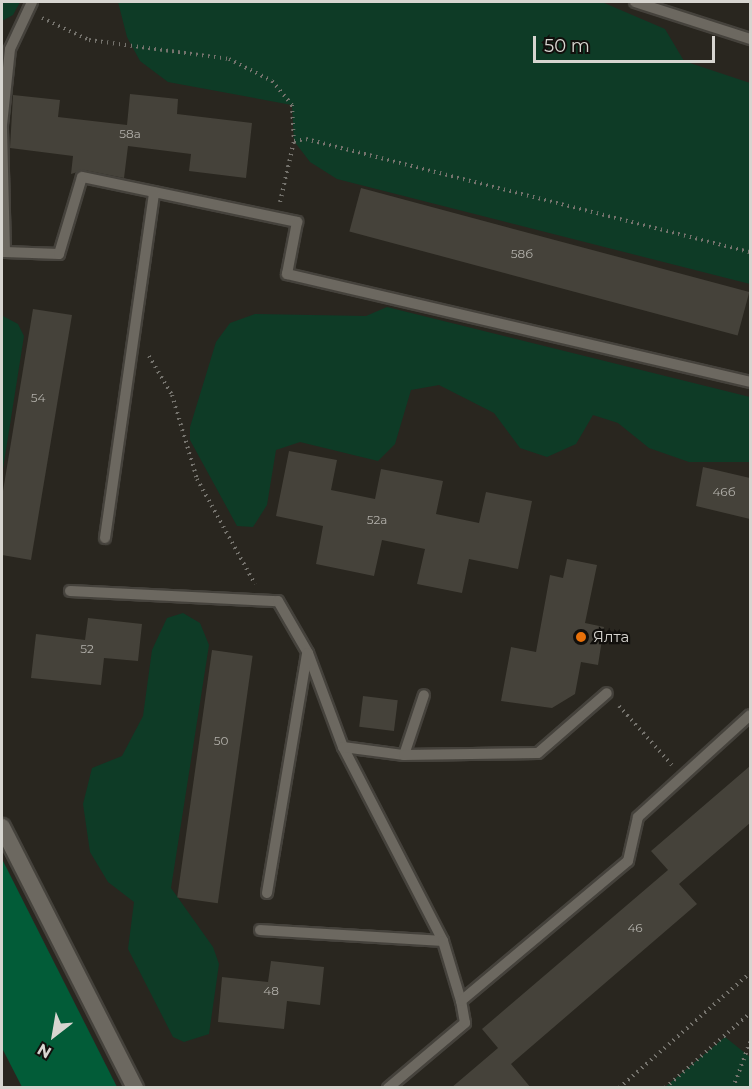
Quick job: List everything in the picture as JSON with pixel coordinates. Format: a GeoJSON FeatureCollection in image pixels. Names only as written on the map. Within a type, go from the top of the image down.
{"type":"FeatureCollection","features":[{"type":"Feature","properties":{"kind":"street"},"geometry":{"type":"LineString","coordinates":[[2,827],[135,1088]]}},
{"type":"Feature","properties":{"kind":"lane"},"geometry":{"type":"LineString","coordinates":[[635,2],[750,39]]}},
{"type":"Feature","properties":{"kind":"lane"},"geometry":{"type":"LineString","coordinates":[[29,6],[10,49],[2,125],[3,252],[59,254],[82,177],[297,222],[287,274],[750,382]]}},
{"type":"Feature","properties":{"kind":"lane"},"geometry":{"type":"LineString","coordinates":[[105,538],[132,329],[154,192]]}},
{"type":"Feature","properties":{"kind":"lane"},"geometry":{"type":"LineString","coordinates":[[70,591],[278,602],[308,653],[343,747],[443,941],[461,1001],[465,1023],[388,1088]]}},
{"type":"Feature","properties":{"kind":"lane"},"geometry":{"type":"LineString","coordinates":[[267,893],[308,653]]}},
{"type":"Feature","properties":{"kind":"lane"},"geometry":{"type":"LineString","coordinates":[[343,747],[404,755],[538,753],[607,693]]}},
{"type":"Feature","properties":{"kind":"lane"},"geometry":{"type":"LineString","coordinates":[[404,755],[424,695]]}},
{"type":"Feature","properties":{"kind":"lane"},"geometry":{"type":"LineString","coordinates":[[461,1001],[628,861],[638,818],[750,715]]}},
{"type":"Feature","properties":{"kind":"lane"},"geometry":{"type":"LineString","coordinates":[[260,930],[443,941]]}},
{"type":"Feature","properties":{"kind":"path"},"geometry":{"type":"LineString","coordinates":[[29,6],[89,40],[229,59],[273,81],[292,105],[294,141],[277,218]]}},
{"type":"Feature","properties":{"kind":"path"},"geometry":{"type":"LineString","coordinates":[[294,141],[306,139],[750,252]]}},
{"type":"Feature","properties":{"kind":"path"},"geometry":{"type":"LineString","coordinates":[[132,329],[172,395],[197,478],[264,601]]}},
{"type":"Feature","properties":{"kind":"path"},"geometry":{"type":"LineString","coordinates":[[607,693],[683,776]]}},
{"type":"Feature","properties":{"kind":"path"},"geometry":{"type":"LineString","coordinates":[[620,1088],[750,973]]}},
{"type":"Feature","properties":{"kind":"path"},"geometry":{"type":"LineString","coordinates":[[665,1088],[750,1013]]}},
{"type":"Feature","properties":{"kind":"path"},"geometry":{"type":"LineString","coordinates":[[733,1088],[750,1042]]}},
{"type":"Feature","properties":{"kind":"green space"},"geometry":{"type":"Polygon","coordinates":[[[2,2],[20,2],[13,15],[2,21],[2,2]]]}},
{"type":"Feature","properties":{"kind":"green space"},"geometry":{"type":"Polygon","coordinates":[[[118,2],[602,2],[665,29],[684,61],[750,83],[750,284],[337,179],[310,162],[294,141],[292,105],[168,82],[140,61],[127,37],[118,2]]]}},
{"type":"Feature","properties":{"kind":"green space"},"geometry":{"type":"Polygon","coordinates":[[[387,307],[750,397],[750,462],[689,462],[649,448],[618,423],[593,415],[576,444],[547,457],[520,448],[494,413],[439,385],[411,390],[395,444],[378,461],[300,442],[276,450],[267,505],[253,527],[237,526],[190,440],[190,427],[216,342],[230,323],[255,314],[366,316],[387,307]]]}},
{"type":"Feature","properties":{"kind":"green space"},"geometry":{"type":"Polygon","coordinates":[[[3,316],[18,324],[24,336],[2,475],[3,316]]]}},
{"type":"Feature","properties":{"kind":"green space"},"geometry":{"type":"Polygon","coordinates":[[[183,613],[200,623],[209,645],[171,888],[213,947],[219,964],[209,1034],[184,1042],[173,1037],[128,949],[134,902],[108,882],[90,852],[83,804],[92,768],[122,756],[143,716],[152,650],[167,618],[183,613]]]}},
{"type":"Feature","properties":{"kind":"green space"},"geometry":{"type":"Polygon","coordinates":[[[2,859],[117,1087],[22,1087],[2,1048],[2,859]]]}},
{"type":"Feature","properties":{"kind":"green space"},"geometry":{"type":"Polygon","coordinates":[[[725,1037],[750,1057],[750,1087],[665,1087],[725,1037]]]}},
{"type":"Feature","properties":{"kind":"building"},"geometry":{"type":"Polygon","coordinates":[[[130,94],[178,99],[177,114],[252,123],[246,178],[189,171],[191,154],[128,146],[124,178],[84,170],[71,174],[73,156],[10,148],[13,95],[60,100],[58,117],[127,125],[130,94]]]}},
{"type":"Feature","properties":{"kind":"building"},"geometry":{"type":"Polygon","coordinates":[[[361,188],[749,292],[738,336],[349,231],[361,188]]]}},
{"type":"Feature","properties":{"kind":"building"},"geometry":{"type":"Polygon","coordinates":[[[33,309],[72,315],[31,560],[2,555],[2,497],[33,309]]]}},
{"type":"Feature","properties":{"kind":"building"},"geometry":{"type":"Polygon","coordinates":[[[289,451],[337,460],[331,490],[375,499],[381,469],[443,481],[436,514],[479,523],[486,492],[532,501],[518,569],[469,559],[462,593],[417,584],[425,549],[382,540],[374,576],[316,564],[323,526],[276,516],[289,451]]]}},
{"type":"Feature","properties":{"kind":"building"},"geometry":{"type":"Polygon","coordinates":[[[703,467],[750,478],[750,519],[696,506],[703,467]]]}},
{"type":"Feature","properties":{"kind":"building","name":"Ялта"},"geometry":{"type":"Polygon","coordinates":[[[567,559],[597,565],[585,623],[604,627],[598,665],[581,662],[575,694],[552,708],[501,701],[511,647],[536,652],[550,575],[563,578],[567,559]]]}},
{"type":"Feature","properties":{"kind":"building"},"geometry":{"type":"Polygon","coordinates":[[[88,618],[142,624],[138,661],[104,658],[101,685],[31,678],[36,634],[85,640],[88,618]]]}},
{"type":"Feature","properties":{"kind":"building"},"geometry":{"type":"Polygon","coordinates":[[[212,650],[253,656],[218,903],[177,898],[212,650]]]}},
{"type":"Feature","properties":{"kind":"building"},"geometry":{"type":"Polygon","coordinates":[[[363,696],[398,700],[394,731],[359,727],[363,696]]]}},
{"type":"Feature","properties":{"kind":"building"},"geometry":{"type":"Polygon","coordinates":[[[750,766],[750,823],[679,884],[697,904],[511,1064],[531,1088],[451,1088],[498,1048],[482,1029],[668,870],[651,851],[750,766]]]}},
{"type":"Feature","properties":{"kind":"building"},"geometry":{"type":"Polygon","coordinates":[[[271,961],[324,967],[320,1005],[287,1001],[284,1029],[218,1022],[222,977],[268,982],[271,961]]]}},
{"type":"Feature","properties":{"kind":"place","name":"Ялта"},"geometry":{"type":"Point","coordinates":[581,637]}}]}
